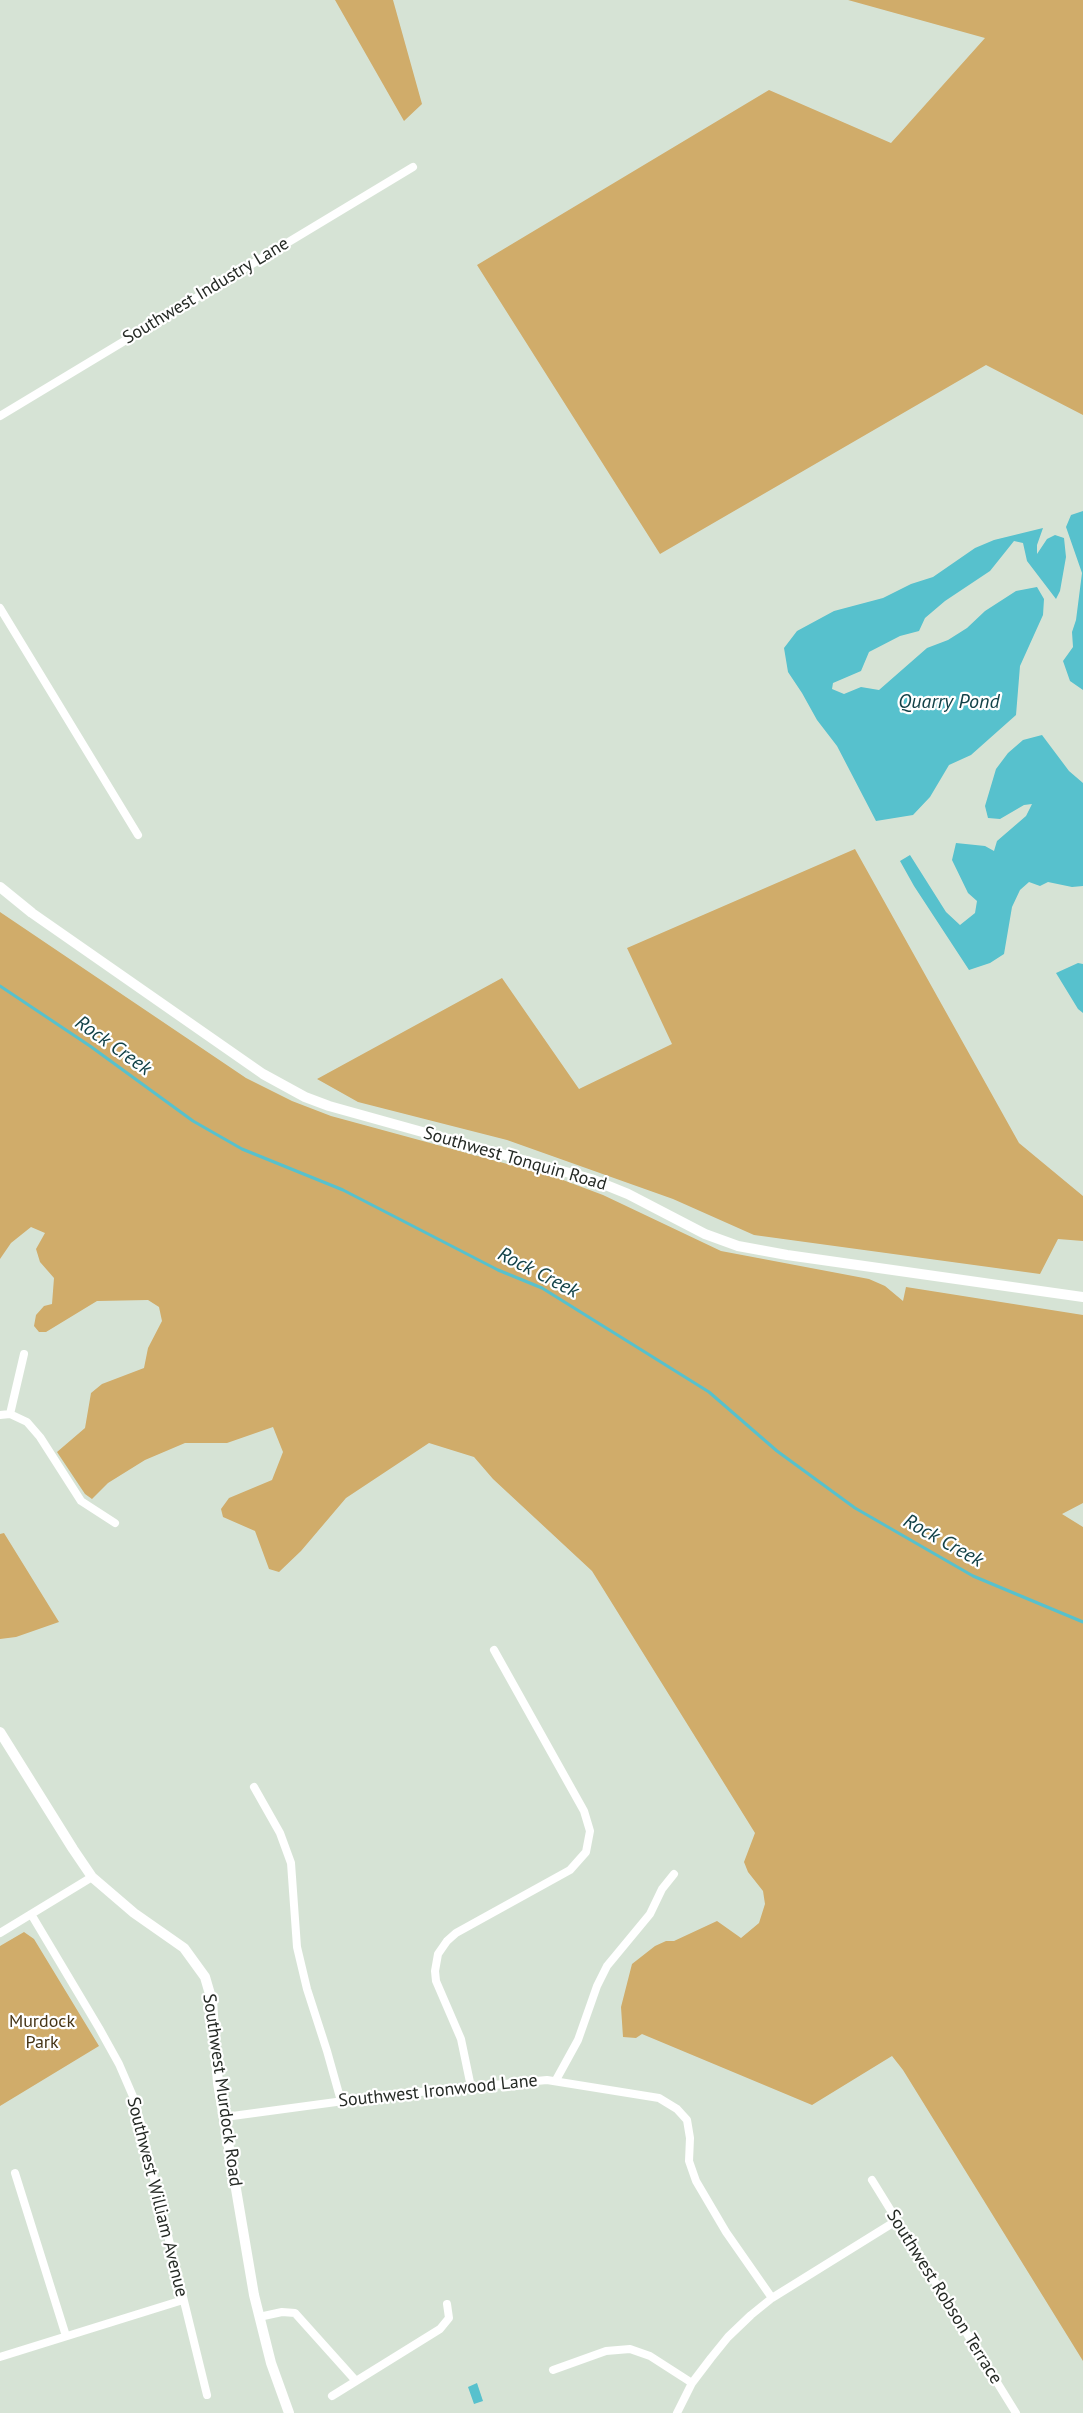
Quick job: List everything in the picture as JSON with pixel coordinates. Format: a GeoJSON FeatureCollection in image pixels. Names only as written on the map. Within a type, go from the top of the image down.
{"type":"FeatureCollection","features":[{"type":"Feature","properties":{"kind":"main road","name":"Southwest Tonquin Road"},"geometry":{"type":"LineString","coordinates":[[0,887],[32,913],[262,1074],[305,1097],[329,1106],[591,1179],[627,1194],[705,1234],[738,1246],[1083,1297]]}},
{"type":"Feature","properties":{"kind":"main road","name":"Southwest Murdock Road"},"geometry":{"type":"LineString","coordinates":[[0,1732],[92,1877],[134,1913],[184,1948],[202,1972],[212,2001],[218,2083],[259,2317],[271,2363],[289,2413]]}},
{"type":"Feature","properties":{"kind":"street","name":"Southwest Industry Lane"},"geometry":{"type":"LineString","coordinates":[[0,416],[413,167]]}},
{"type":"Feature","properties":{"kind":"street"},"geometry":{"type":"LineString","coordinates":[[0,608],[138,835]]}},
{"type":"Feature","properties":{"kind":"street"},"geometry":{"type":"LineString","coordinates":[[10,1414],[24,1354]]}},
{"type":"Feature","properties":{"kind":"street"},"geometry":{"type":"LineString","coordinates":[[0,1415],[10,1414],[27,1422],[40,1437],[81,1501],[115,1523]]}},
{"type":"Feature","properties":{"kind":"street"},"geometry":{"type":"LineString","coordinates":[[471,2087],[461,2039],[436,1981],[438,1954],[456,1933],[578,1863],[586,1852],[590,1832],[584,1811],[494,1650]]}},
{"type":"Feature","properties":{"kind":"street"},"geometry":{"type":"LineString","coordinates":[[254,1787],[280,1833],[291,1863],[297,1947],[340,2101]]}},
{"type":"Feature","properties":{"kind":"street","name":"Southwest Ironwood Lane"},"geometry":{"type":"LineString","coordinates":[[225,2117],[340,2101],[556,2080],[578,2040],[597,1986],[607,1966],[650,1914],[662,1889],[674,1874]]}},
{"type":"Feature","properties":{"kind":"street"},"geometry":{"type":"LineString","coordinates":[[0,1933],[92,1877]]}},
{"type":"Feature","properties":{"kind":"street","name":"Southwest William Avenue"},"geometry":{"type":"LineString","coordinates":[[31,1914],[99,2028],[119,2064],[135,2101],[207,2394]]}},
{"type":"Feature","properties":{"kind":"street"},"geometry":{"type":"LineString","coordinates":[[556,2080],[659,2098],[682,2114],[689,2128],[689,2161],[696,2181],[726,2232],[772,2298]]}},
{"type":"Feature","properties":{"kind":"street"},"geometry":{"type":"LineString","coordinates":[[15,2173],[66,2336]]}},
{"type":"Feature","properties":{"kind":"street","name":"Southwest Robson Terrace"},"geometry":{"type":"LineString","coordinates":[[872,2180],[1016,2413]]}},
{"type":"Feature","properties":{"kind":"street"},"geometry":{"type":"LineString","coordinates":[[677,2413],[692,2383],[728,2337],[772,2298],[896,2221]]}},
{"type":"Feature","properties":{"kind":"street"},"geometry":{"type":"LineString","coordinates":[[0,2357],[183,2300]]}},
{"type":"Feature","properties":{"kind":"street"},"geometry":{"type":"LineString","coordinates":[[332,2396],[440,2329],[449,2318],[447,2304]]}},
{"type":"Feature","properties":{"kind":"street"},"geometry":{"type":"LineString","coordinates":[[259,2317],[282,2312],[295,2313],[356,2381]]}},
{"type":"Feature","properties":{"kind":"street"},"geometry":{"type":"LineString","coordinates":[[553,2370],[606,2350],[630,2349],[650,2356],[692,2383]]}},
{"type":"Feature","properties":{"kind":"green space"},"geometry":{"type":"Polygon","coordinates":[[[335,0],[393,0],[422,104],[404,121],[335,0]]]}},
{"type":"Feature","properties":{"kind":"green space"},"geometry":{"type":"Polygon","coordinates":[[[848,0],[1083,0],[1083,415],[986,365],[660,554],[477,265],[769,90],[891,143],[985,38],[848,0]]]}},
{"type":"Feature","properties":{"kind":"green space"},"geometry":{"type":"Polygon","coordinates":[[[855,849],[1019,1143],[1083,1196],[1083,1241],[1058,1239],[1040,1274],[754,1235],[673,1199],[507,1140],[358,1102],[317,1079],[502,978],[579,1089],[672,1044],[627,948],[855,849]]]}},
{"type":"Feature","properties":{"kind":"green space"},"geometry":{"type":"Polygon","coordinates":[[[0,912],[246,1078],[292,1101],[331,1116],[555,1177],[603,1195],[721,1251],[869,1279],[885,1286],[903,1301],[906,1287],[1083,1315],[1083,1503],[1062,1514],[1083,1527],[1083,2361],[903,2070],[892,2056],[812,2105],[642,2034],[636,2038],[623,2037],[621,2007],[632,1964],[655,1946],[666,1941],[674,1941],[717,1921],[741,1938],[759,1923],[765,1904],[763,1891],[748,1872],[744,1862],[755,1833],[592,1571],[493,1479],[474,1457],[429,1443],[346,1498],[301,1551],[279,1572],[269,1569],[255,1531],[223,1517],[221,1509],[229,1498],[272,1480],[283,1452],[273,1427],[227,1443],[185,1443],[145,1460],[108,1483],[92,1499],[85,1494],[57,1452],[85,1428],[91,1393],[102,1384],[144,1368],[148,1348],[162,1321],[159,1307],[148,1300],[97,1301],[46,1332],[39,1332],[34,1326],[36,1315],[44,1306],[52,1304],[54,1278],[40,1262],[36,1249],[45,1233],[31,1227],[11,1243],[0,1259],[0,912]]]}},
{"type":"Feature","properties":{"kind":"green space"},"geometry":{"type":"Polygon","coordinates":[[[4,1533],[59,1622],[16,1637],[0,1639],[0,1534],[4,1533]]]}},
{"type":"Feature","properties":{"kind":"green space","name":"Murdock Park"},"geometry":{"type":"Polygon","coordinates":[[[24,1932],[34,1939],[99,2046],[0,2106],[0,1946],[24,1932]]]}},
{"type":"Feature","properties":{"kind":"water"},"geometry":{"type":"Polygon","coordinates":[[[1083,511],[1083,690],[1070,681],[1063,661],[1073,647],[1072,632],[1076,620],[1082,573],[1066,527],[1071,515],[1083,511]]]}},
{"type":"Feature","properties":{"kind":"water","name":"Quarry Pond"},"geometry":{"type":"Polygon","coordinates":[[[1043,528],[1037,545],[1037,554],[1047,539],[1055,535],[1064,538],[1066,557],[1060,591],[1056,599],[1027,561],[1023,543],[1014,541],[990,571],[945,601],[925,618],[919,631],[900,636],[869,652],[861,671],[833,683],[832,689],[844,694],[861,687],[879,690],[927,648],[948,640],[967,628],[985,611],[1016,591],[1037,587],[1044,599],[1043,615],[1020,666],[1016,715],[971,755],[949,765],[930,797],[913,815],[876,821],[837,746],[817,720],[788,672],[784,648],[797,631],[834,611],[883,598],[911,584],[933,577],[975,548],[994,540],[1043,528]]]}},
{"type":"Feature","properties":{"kind":"water"},"geometry":{"type":"Polygon","coordinates":[[[1042,735],[1069,771],[1083,783],[1083,886],[1072,887],[1048,882],[1040,886],[1029,882],[1020,890],[1012,907],[1004,954],[990,963],[969,970],[900,861],[910,855],[946,912],[960,925],[975,913],[977,901],[968,893],[952,860],[956,843],[985,846],[994,851],[997,841],[1026,816],[1032,804],[1024,805],[1000,819],[988,818],[985,806],[996,769],[1008,753],[1023,740],[1042,735]]]}},
{"type":"Feature","properties":{"kind":"water"},"geometry":{"type":"Polygon","coordinates":[[[1078,963],[1083,964],[1083,1013],[1078,1009],[1056,973],[1078,963]]]}},
{"type":"Feature","properties":{"kind":"water"},"geometry":{"type":"Polygon","coordinates":[[[477,2383],[483,2401],[474,2404],[468,2387],[477,2383]]]}},
{"type":"Feature","properties":{"kind":"waterway","name":"Rock Creek"},"geometry":{"type":"LineString","coordinates":[[0,986],[90,1046],[193,1121],[242,1149],[343,1190],[498,1270],[542,1288],[709,1392],[777,1451],[855,1508],[973,1576],[1083,1622]]}}]}
